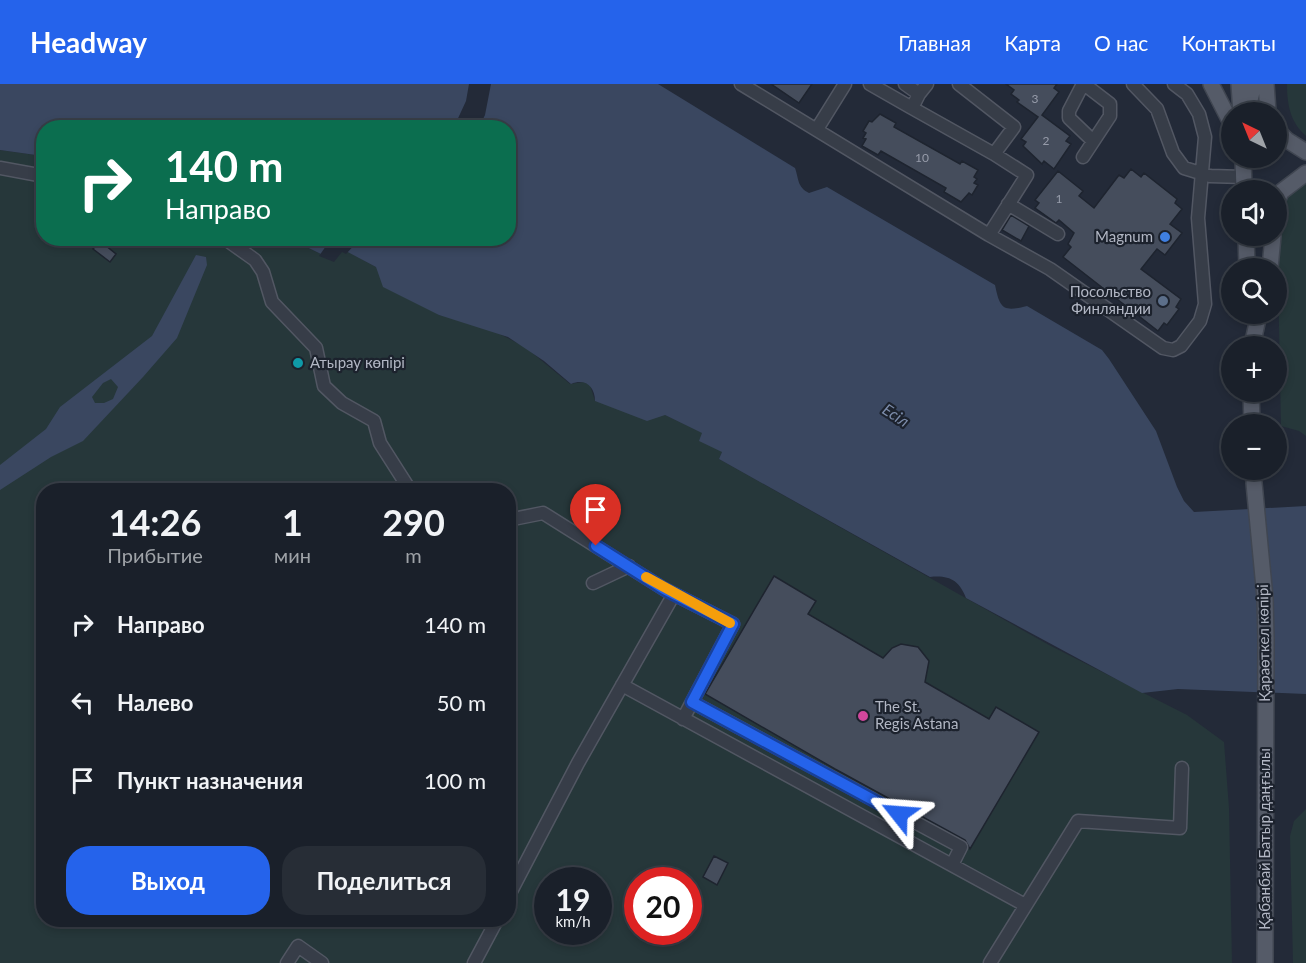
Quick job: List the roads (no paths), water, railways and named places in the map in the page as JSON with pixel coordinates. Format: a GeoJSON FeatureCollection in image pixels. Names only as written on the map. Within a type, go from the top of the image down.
{"type":"FeatureCollection","features":[{"type":"Feature","properties":{"kind":"main road"},"geometry":{"type":"LineString","coordinates":[[1211,84],[1221,104]]}},
{"type":"Feature","properties":{"kind":"main road"},"geometry":{"type":"LineString","coordinates":[[1241,84],[1243,102]]}},
{"type":"Feature","properties":{"kind":"main road"},"geometry":{"type":"LineString","coordinates":[[1248,102],[1254,84]]}},
{"type":"Feature","properties":{"kind":"main road"},"geometry":{"type":"LineString","coordinates":[[1266,84],[1267,102]]}},
{"type":"Feature","properties":{"kind":"main road"},"geometry":{"type":"LineString","coordinates":[[1287,140],[1306,152]]}},
{"type":"Feature","properties":{"kind":"main road"},"geometry":{"type":"LineString","coordinates":[[1287,187],[1306,173]]}},
{"type":"Feature","properties":{"kind":"main road","name":"Қараөткел көпірі"},"geometry":{"type":"LineString","coordinates":[[1253,480],[1255,579],[1264,715]]}},
{"type":"Feature","properties":{"kind":"main road","name":"Қабанбай Батыр даңғылы"},"geometry":{"type":"LineString","coordinates":[[1264,715],[1264,961]]}},
{"type":"Feature","properties":{"kind":"street"},"geometry":{"type":"LineString","coordinates":[[741,84],[989,235],[1050,269],[1163,348],[1173,350],[1197,326],[1205,310],[1198,218],[1205,137],[1199,114],[1187,94],[1174,84]]}},
{"type":"Feature","properties":{"kind":"street"},"geometry":{"type":"LineString","coordinates":[[817,129],[845,84]]}},
{"type":"Feature","properties":{"kind":"street"},"geometry":{"type":"LineString","coordinates":[[870,84],[1027,175],[989,235]]}},
{"type":"Feature","properties":{"kind":"street"},"geometry":{"type":"LineString","coordinates":[[905,84],[923,89],[912,108]]}},
{"type":"Feature","properties":{"kind":"street"},"geometry":{"type":"LineString","coordinates":[[959,84],[1014,128],[994,154]]}},
{"type":"Feature","properties":{"kind":"street"},"geometry":{"type":"LineString","coordinates":[[1083,157],[1094,141],[1110,116],[1112,110],[1110,105],[1083,84],[1069,111],[1070,118],[1094,141]]}},
{"type":"Feature","properties":{"kind":"street"},"geometry":{"type":"LineString","coordinates":[[1133,84],[1156,109],[1173,153],[1184,168],[1227,180]]}},
{"type":"Feature","properties":{"kind":"street"},"geometry":{"type":"LineString","coordinates":[[0,168],[36,175]]}},
{"type":"Feature","properties":{"kind":"street"},"geometry":{"type":"LineString","coordinates":[[1008,204],[1058,234]]}},
{"type":"Feature","properties":{"kind":"street"},"geometry":{"type":"LineString","coordinates":[[235,246],[255,260],[263,272],[272,302],[316,348],[324,386],[342,403],[374,421],[380,444],[405,483]]}},
{"type":"Feature","properties":{"kind":"street"},"geometry":{"type":"LineString","coordinates":[[516,518],[543,513],[674,594],[733,624],[683,719]]}},
{"type":"Feature","properties":{"kind":"street"},"geometry":{"type":"LineString","coordinates":[[592,583],[629,566]]}},
{"type":"Feature","properties":{"kind":"street"},"geometry":{"type":"LineString","coordinates":[[516,882],[578,763],[674,594]]}},
{"type":"Feature","properties":{"kind":"street"},"geometry":{"type":"LineString","coordinates":[[622,685],[1025,905]]}},
{"type":"Feature","properties":{"kind":"street"},"geometry":{"type":"LineString","coordinates":[[692,702],[961,847],[952,865]]}},
{"type":"Feature","properties":{"kind":"street"},"geometry":{"type":"LineString","coordinates":[[990,963],[1077,821],[1179,828],[1182,768]]}},
{"type":"Feature","properties":{"kind":"street"},"geometry":{"type":"LineString","coordinates":[[474,963],[493,927]]}},
{"type":"Feature","properties":{"kind":"street"},"geometry":{"type":"LineString","coordinates":[[287,963],[298,946],[322,963]]}},
{"type":"Feature","properties":{"kind":"water","name":"Есіл"},"geometry":{"type":"Polygon","coordinates":[[[0,84],[658,84],[795,168],[800,185],[805,191],[809,193],[827,187],[995,285],[1004,307],[1013,309],[1027,306],[1102,350],[1156,431],[1177,487],[1184,501],[1194,512],[1306,506],[1306,694],[1178,689],[1142,693],[966,598],[957,583],[952,580],[930,577],[719,459],[722,452],[699,441],[702,433],[665,415],[647,421],[595,401],[591,387],[581,382],[571,384],[544,361],[508,337],[439,315],[383,287],[376,267],[342,249],[321,254],[304,246],[516,246],[516,120],[36,120],[36,155],[0,150],[0,84]]]}},
{"type":"Feature","properties":{"kind":"water"},"geometry":{"type":"Polygon","coordinates":[[[196,255],[206,257],[207,265],[177,338],[143,377],[83,441],[51,457],[0,490],[0,465],[46,429],[60,407],[152,336],[196,255]],[[111,379],[103,383],[92,397],[95,403],[104,403],[113,399],[118,387],[111,379]]]}},
{"type":"Feature","properties":{"kind":"place","name":"Magnum"},"geometry":{"type":"Point","coordinates":[1165,237]}},
{"type":"Feature","properties":{"kind":"place","name":"Посольство Финляндии"},"geometry":{"type":"Point","coordinates":[1163,301]}},
{"type":"Feature","properties":{"kind":"place","name":"Атырау көпірі"},"geometry":{"type":"Point","coordinates":[298,363]}},
{"type":"Feature","properties":{"kind":"place","name":"The St. Regis Astana"},"geometry":{"type":"Point","coordinates":[863,716]}}]}
